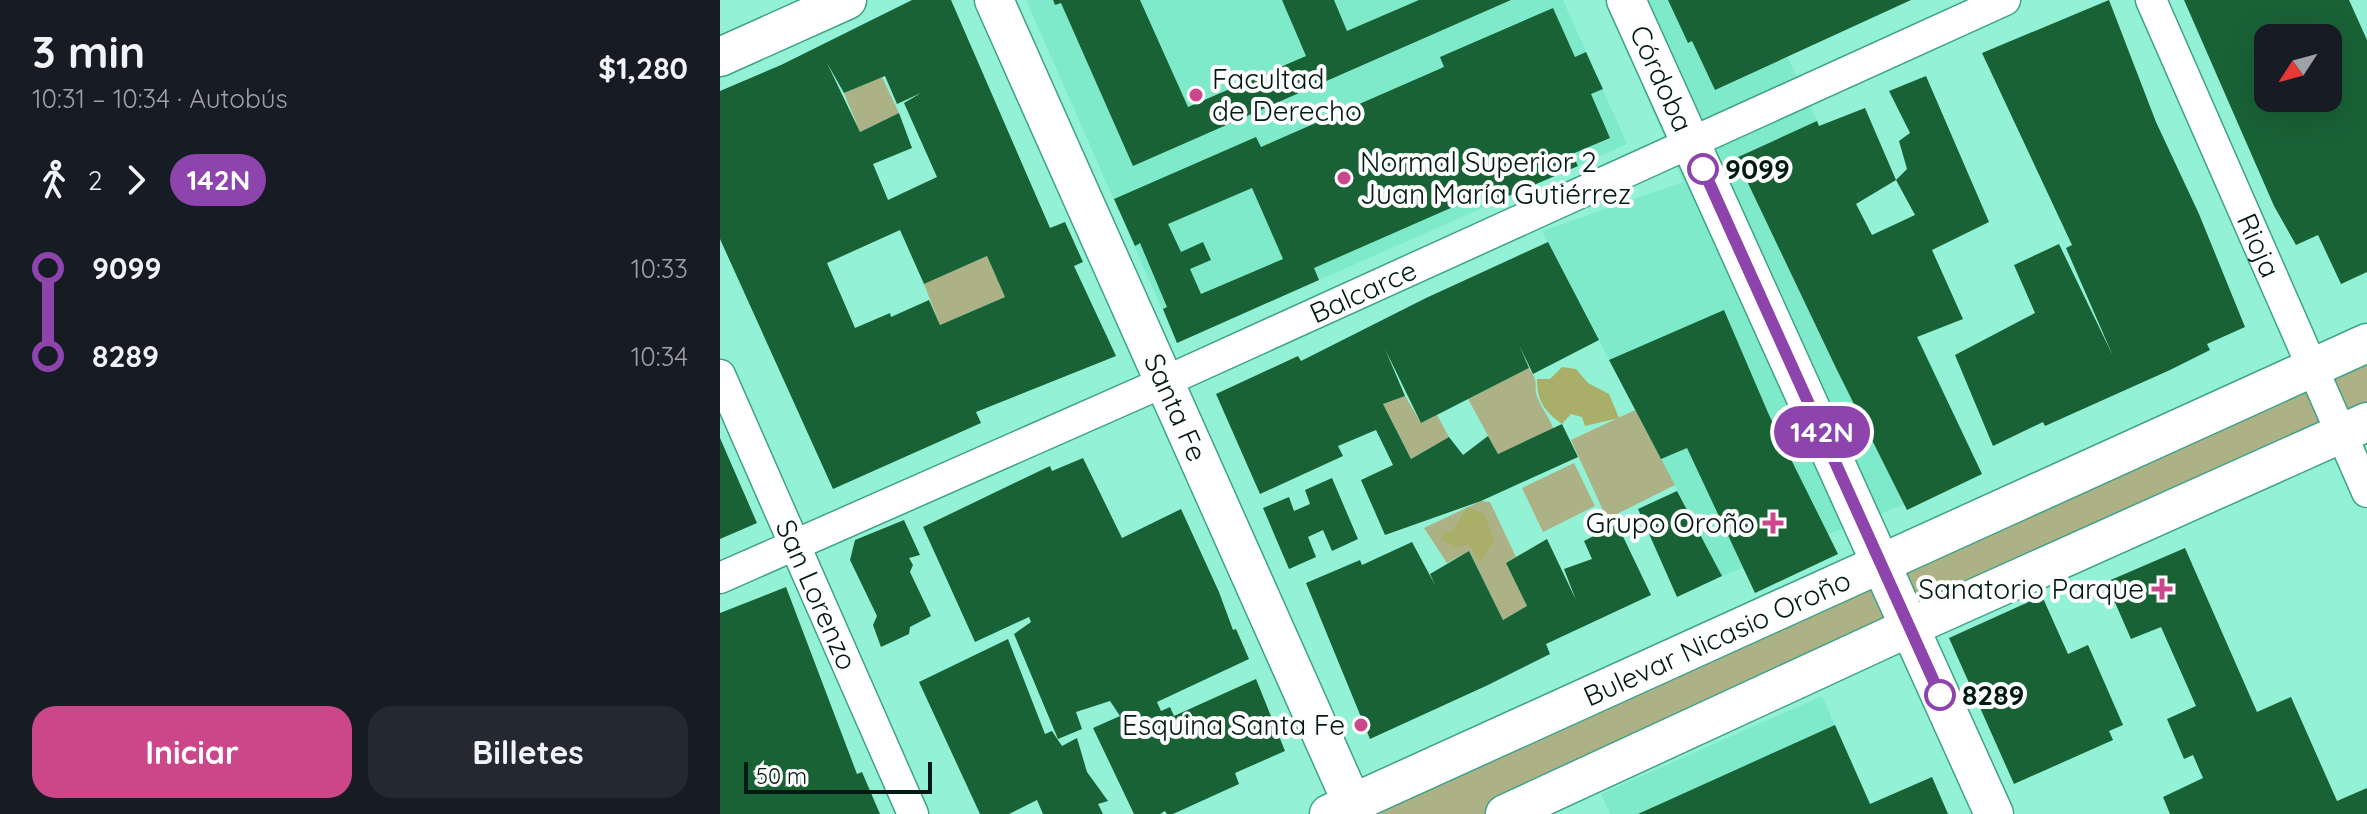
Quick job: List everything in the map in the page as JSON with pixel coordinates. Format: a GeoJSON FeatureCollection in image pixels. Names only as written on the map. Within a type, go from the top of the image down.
{"type":"FeatureCollection","features":[{"type":"Feature","properties":{"kind":"main road"},"geometry":{"type":"LineString","coordinates":[[720,57],[847,0]]}},
{"type":"Feature","properties":{"kind":"main road","name":"Santa Fe"},"geometry":{"type":"LineString","coordinates":[[994,0],[1164,382],[1346,811]]}},
{"type":"Feature","properties":{"kind":"main road","name":"Córdoba"},"geometry":{"type":"LineString","coordinates":[[1626,0],[1994,814]]}},
{"type":"Feature","properties":{"kind":"main road","name":"Bulevar Nicasio Oroño"},"geometry":{"type":"LineString","coordinates":[[1346,811],[2367,343]]}},
{"type":"Feature","properties":{"kind":"main road"},"geometry":{"type":"LineString","coordinates":[[1505,814],[1910,627],[2354,428]]}},
{"type":"Feature","properties":{"kind":"street","name":"Balcarce"},"geometry":{"type":"LineString","coordinates":[[720,578],[1164,382],[2005,0]]}},
{"type":"Feature","properties":{"kind":"street","name":"Rioja"},"geometry":{"type":"LineString","coordinates":[[2151,0],[2312,368],[2354,428],[2367,492]]}},
{"type":"Feature","properties":{"kind":"street","name":"San Lorenzo"},"geometry":{"type":"LineString","coordinates":[[720,375],[913,814]]}},
{"type":"Feature","properties":{"kind":"shaded area","name":"Normal Superior 2 Juan María Gutiérrez"},"geometry":{"type":"Polygon","coordinates":[[[1026,0],[1563,0],[1627,144],[1177,343],[1026,0]]]}},
{"type":"Feature","properties":{"kind":"shaded area"},"geometry":{"type":"Polygon","coordinates":[[[1606,0],[1761,0],[1982,474],[1722,576],[1542,231],[1683,182],[1606,0]]]}},
{"type":"Feature","properties":{"kind":"shaded area"},"geometry":{"type":"Polygon","coordinates":[[[882,77],[899,113],[860,132],[844,93],[882,77]]]}},
{"type":"Feature","properties":{"kind":"shaded area"},"geometry":{"type":"Polygon","coordinates":[[[987,256],[1005,297],[940,325],[924,284],[987,256]]]}},
{"type":"Feature","properties":{"kind":"shaded area"},"geometry":{"type":"Polygon","coordinates":[[[2367,343],[2367,422],[1505,814],[1329,814],[2367,343]]]}},
{"type":"Feature","properties":{"kind":"shaded area"},"geometry":{"type":"Polygon","coordinates":[[[1562,367],[1576,369],[1588,383],[1609,394],[1619,418],[1585,426],[1582,417],[1571,414],[1562,424],[1550,415],[1540,399],[1537,379],[1550,379],[1562,367]]]}},
{"type":"Feature","properties":{"kind":"shaded area"},"geometry":{"type":"Polygon","coordinates":[[[1529,368],[1535,378],[1538,399],[1554,430],[1498,454],[1468,399],[1529,368]]]}},
{"type":"Feature","properties":{"kind":"shaded area"},"geometry":{"type":"Polygon","coordinates":[[[1405,396],[1421,423],[1437,415],[1449,437],[1411,459],[1383,404],[1405,396]]]}},
{"type":"Feature","properties":{"kind":"shaded area"},"geometry":{"type":"Polygon","coordinates":[[[1635,410],[1675,485],[1607,519],[1571,440],[1635,410]]]}},
{"type":"Feature","properties":{"kind":"shaded area"},"geometry":{"type":"Polygon","coordinates":[[[1574,463],[1595,506],[1543,532],[1522,488],[1574,463]]]}},
{"type":"Feature","properties":{"kind":"shaded area"},"geometry":{"type":"Polygon","coordinates":[[[1481,501],[1490,502],[1516,557],[1506,563],[1527,606],[1503,620],[1469,551],[1447,563],[1424,528],[1481,501]]]}},
{"type":"Feature","properties":{"kind":"shaded area"},"geometry":{"type":"Polygon","coordinates":[[[1467,507],[1485,515],[1494,541],[1480,563],[1468,544],[1455,548],[1441,539],[1444,532],[1453,531],[1467,507]]]}},
{"type":"Feature","properties":{"kind":"shaded area"},"geometry":{"type":"Polygon","coordinates":[[[1822,696],[1870,804],[1932,777],[1948,814],[1610,814],[1601,794],[1822,696]]]}},
{"type":"Feature","properties":{"kind":"building"},"geometry":{"type":"Polygon","coordinates":[[[912,0],[951,0],[1050,228],[1065,222],[1083,262],[1074,266],[1116,356],[976,412],[981,423],[833,489],[720,239],[720,91],[781,65],[912,0]],[[827,63],[860,132],[899,113],[912,148],[873,164],[888,200],[937,177],[904,103],[921,93],[897,104],[885,76],[844,93],[827,63]],[[900,230],[827,263],[855,328],[890,313],[891,317],[929,300],[940,325],[1005,297],[987,256],[924,284],[900,230]]]}},
{"type":"Feature","properties":{"kind":"building"},"geometry":{"type":"Polygon","coordinates":[[[1053,0],[1140,0],[1188,107],[1306,56],[1282,0],[1334,0],[1347,31],[1419,0],[1511,0],[1133,166],[1061,3],[1055,5],[1053,0]]]}},
{"type":"Feature","properties":{"kind":"building"},"geometry":{"type":"Polygon","coordinates":[[[1668,0],[1911,0],[1715,90],[1668,0]]]}},
{"type":"Feature","properties":{"kind":"building"},"geometry":{"type":"Polygon","coordinates":[[[2109,0],[2156,122],[2199,214],[2245,327],[2207,344],[2210,350],[2170,370],[1993,446],[1955,355],[2035,313],[2014,265],[2059,244],[2113,356],[2066,248],[2072,245],[1982,53],[2109,0]]]}},
{"type":"Feature","properties":{"kind":"building"},"geometry":{"type":"Polygon","coordinates":[[[2184,0],[2349,0],[2367,40],[2367,272],[2341,284],[2318,235],[2296,245],[2274,206],[2184,0]]]}},
{"type":"Feature","properties":{"kind":"building","name":"Normal Superior 2 Juan María Gutiérrez"},"geometry":{"type":"Polygon","coordinates":[[[1553,8],[1575,57],[1586,52],[1603,89],[1591,94],[1610,138],[1572,154],[1578,166],[1499,200],[1494,189],[1314,268],[1319,280],[1177,343],[1163,309],[1167,307],[1140,243],[1135,246],[1114,199],[1256,137],[1261,147],[1444,67],[1440,57],[1553,8]],[[1252,188],[1168,224],[1181,252],[1203,242],[1211,260],[1190,269],[1201,294],[1283,259],[1252,188]]]}},
{"type":"Feature","properties":{"kind":"building"},"geometry":{"type":"Polygon","coordinates":[[[1926,76],[1989,222],[1932,250],[1963,319],[1917,337],[1982,474],[1907,510],[1736,158],[1817,121],[1819,126],[1865,108],[1896,180],[1907,169],[1899,141],[1910,133],[1889,91],[1926,76]],[[1896,180],[1856,204],[1872,235],[1915,215],[1896,180]]]}},
{"type":"Feature","properties":{"kind":"building"},"geometry":{"type":"Polygon","coordinates":[[[1548,242],[1599,340],[1533,374],[1519,345],[1529,368],[1421,423],[1385,349],[1405,396],[1383,404],[1411,459],[1449,437],[1463,455],[1488,436],[1498,454],[1562,424],[1578,457],[1481,501],[1385,535],[1361,480],[1393,465],[1376,430],[1338,446],[1343,456],[1260,494],[1216,394],[1298,356],[1301,361],[1426,298],[1548,242]]]}},
{"type":"Feature","properties":{"kind":"building"},"geometry":{"type":"Polygon","coordinates":[[[1724,310],[1769,415],[1838,554],[1755,593],[1687,448],[1661,459],[1609,360],[1724,310]]]}},
{"type":"Feature","properties":{"kind":"building"},"geometry":{"type":"Polygon","coordinates":[[[720,438],[757,523],[720,539],[720,438]]]}},
{"type":"Feature","properties":{"kind":"building"},"geometry":{"type":"Polygon","coordinates":[[[1083,458],[1122,538],[1181,509],[1233,630],[1236,629],[1249,659],[1157,702],[1161,711],[1170,707],[1174,716],[1256,679],[1285,751],[1235,773],[1239,784],[1173,814],[1165,811],[1160,814],[1134,814],[1093,728],[1120,716],[1110,701],[1076,712],[1082,729],[1058,739],[1014,634],[1031,622],[1029,617],[975,642],[923,527],[1050,466],[1052,471],[1083,458]]]}},
{"type":"Feature","properties":{"kind":"building"},"geometry":{"type":"Polygon","coordinates":[[[1332,478],[1358,539],[1332,551],[1323,530],[1308,537],[1316,557],[1289,569],[1263,508],[1289,497],[1294,511],[1310,504],[1305,490],[1332,478]]]}},
{"type":"Feature","properties":{"kind":"building"},"geometry":{"type":"Polygon","coordinates":[[[1677,491],[1722,576],[1677,597],[1638,509],[1677,491]]]}},
{"type":"Feature","properties":{"kind":"building"},"geometry":{"type":"Polygon","coordinates":[[[904,520],[920,555],[909,558],[913,565],[910,572],[931,616],[910,627],[909,634],[881,647],[873,625],[877,616],[850,560],[855,540],[904,520]]]}},
{"type":"Feature","properties":{"kind":"building"},"geometry":{"type":"Polygon","coordinates":[[[1617,524],[1651,595],[1546,644],[1550,654],[1370,739],[1306,583],[1360,560],[1362,565],[1412,542],[1435,585],[1430,574],[1469,551],[1503,620],[1527,606],[1506,563],[1547,539],[1576,600],[1564,569],[1592,559],[1584,541],[1617,524]]]}},
{"type":"Feature","properties":{"kind":"building"},"geometry":{"type":"Polygon","coordinates":[[[2185,548],[2257,712],[2291,697],[2337,801],[2367,788],[2367,814],[2170,814],[2163,797],[2203,778],[2193,755],[2184,759],[2167,719],[2196,706],[2161,627],[2131,639],[2106,582],[2185,548]]]}},
{"type":"Feature","properties":{"kind":"building"},"geometry":{"type":"Polygon","coordinates":[[[786,587],[857,774],[862,772],[880,814],[720,814],[720,613],[786,587]]]}},
{"type":"Feature","properties":{"kind":"building"},"geometry":{"type":"Polygon","coordinates":[[[2042,596],[2068,654],[2088,645],[2123,725],[2109,731],[2113,740],[2014,784],[1949,638],[2042,596]]]}},
{"type":"Feature","properties":{"kind":"building"},"geometry":{"type":"Polygon","coordinates":[[[1008,639],[1045,734],[1052,731],[1062,746],[1077,738],[1087,772],[1108,801],[1098,804],[1103,814],[1043,814],[1037,800],[1009,814],[980,814],[919,682],[1008,639]]]}},
{"type":"Feature","properties":{"kind":"building"},"geometry":{"type":"Polygon","coordinates":[[[1835,725],[1870,804],[1932,777],[1948,814],[1638,814],[1835,725]]]}},
{"type":"Feature","properties":{"kind":"bus line","name":"142N"},"geometry":{"type":"LineString","coordinates":[[1703,169],[1940,695]]}},
{"type":"Feature","properties":{"kind":"place","name":"Facultad de Derecho"},"geometry":{"type":"Point","coordinates":[1196,95]}},
{"type":"Feature","properties":{"kind":"place","name":"9099"},"geometry":{"type":"Point","coordinates":[1703,169]}},
{"type":"Feature","properties":{"kind":"place","name":"Normal Superior 2 Juan María Gutiérrez"},"geometry":{"type":"Point","coordinates":[1344,178]}},
{"type":"Feature","properties":{"kind":"place","name":"Grupo Oroño"},"geometry":{"type":"Point","coordinates":[1773,523]}},
{"type":"Feature","properties":{"kind":"place","name":"Sanatorio Parque"},"geometry":{"type":"Point","coordinates":[2162,589]}},
{"type":"Feature","properties":{"kind":"place","name":"8289"},"geometry":{"type":"Point","coordinates":[1940,695]}},
{"type":"Feature","properties":{"kind":"place","name":"Esquina Santa Fe"},"geometry":{"type":"Point","coordinates":[1361,725]}}]}
